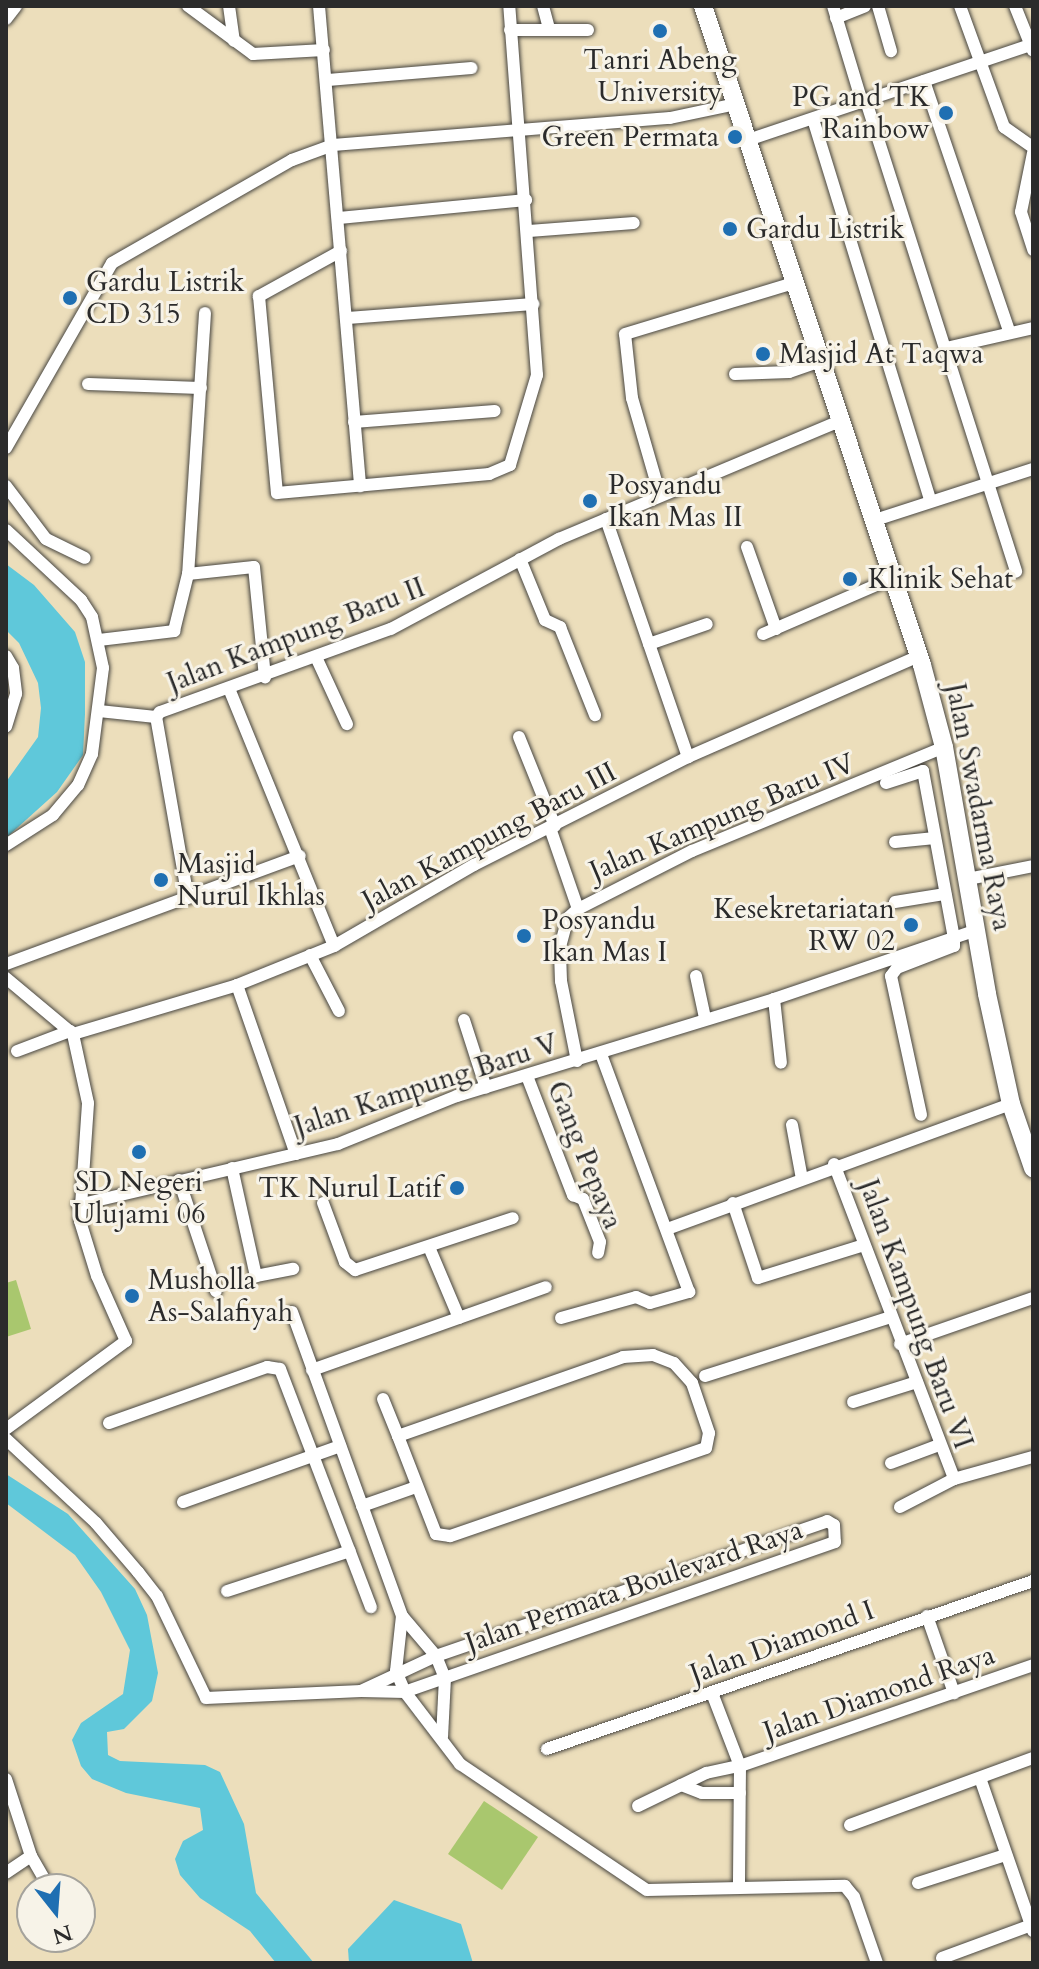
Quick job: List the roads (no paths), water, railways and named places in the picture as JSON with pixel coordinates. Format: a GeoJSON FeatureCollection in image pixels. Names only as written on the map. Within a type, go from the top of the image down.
{"type":"FeatureCollection","features":[{"type":"Feature","properties":{"kind":"main road","name":"Jalan Swadarma Raya"},"geometry":{"type":"LineString","coordinates":[[703,6],[890,579],[919,656],[944,747],[968,879],[974,931],[1011,1104],[1033,1168]]}},
{"type":"Feature","properties":{"kind":"street"},"geometry":{"type":"LineString","coordinates":[[6,19],[16,6]]}},
{"type":"Feature","properties":{"kind":"street"},"geometry":{"type":"LineString","coordinates":[[188,6],[253,54],[324,50]]}},
{"type":"Feature","properties":{"kind":"street"},"geometry":{"type":"LineString","coordinates":[[229,6],[234,41]]}},
{"type":"Feature","properties":{"kind":"street"},"geometry":{"type":"LineString","coordinates":[[319,6],[328,80],[360,486]]}},
{"type":"Feature","properties":{"kind":"street"},"geometry":{"type":"LineString","coordinates":[[341,251],[259,296],[277,493],[489,474],[510,465],[537,375],[529,231],[509,6]]}},
{"type":"Feature","properties":{"kind":"street"},"geometry":{"type":"LineString","coordinates":[[543,6],[549,29]]}},
{"type":"Feature","properties":{"kind":"street"},"geometry":{"type":"LineString","coordinates":[[865,6],[834,12],[946,348],[1016,572]]}},
{"type":"Feature","properties":{"kind":"street"},"geometry":{"type":"LineString","coordinates":[[878,6],[891,51]]}},
{"type":"Feature","properties":{"kind":"street"},"geometry":{"type":"LineString","coordinates":[[960,6],[1004,127],[1033,150],[1027,212],[1032,244]]}},
{"type":"Feature","properties":{"kind":"street"},"geometry":{"type":"LineString","coordinates":[[748,140],[924,81],[1030,41],[1015,6]]}},
{"type":"Feature","properties":{"kind":"street"},"geometry":{"type":"LineString","coordinates":[[510,30],[588,30]]}},
{"type":"Feature","properties":{"kind":"street"},"geometry":{"type":"LineString","coordinates":[[328,80],[472,68]]}},
{"type":"Feature","properties":{"kind":"street"},"geometry":{"type":"LineString","coordinates":[[924,81],[1009,330]]}},
{"type":"Feature","properties":{"kind":"street"},"geometry":{"type":"LineString","coordinates":[[6,448],[112,263],[292,160],[333,145],[670,118],[735,100]]}},
{"type":"Feature","properties":{"kind":"street"},"geometry":{"type":"LineString","coordinates":[[813,119],[930,500]]}},
{"type":"Feature","properties":{"kind":"street"},"geometry":{"type":"LineString","coordinates":[[339,218],[526,200]]}},
{"type":"Feature","properties":{"kind":"street"},"geometry":{"type":"LineString","coordinates":[[529,231],[634,223]]}},
{"type":"Feature","properties":{"kind":"street"},"geometry":{"type":"LineString","coordinates":[[660,495],[632,398],[625,334],[794,283]]}},
{"type":"Feature","properties":{"kind":"street"},"geometry":{"type":"LineString","coordinates":[[347,318],[533,304]]}},
{"type":"Feature","properties":{"kind":"street"},"geometry":{"type":"LineString","coordinates":[[99,640],[174,631],[188,574],[205,313]]}},
{"type":"Feature","properties":{"kind":"street"},"geometry":{"type":"LineString","coordinates":[[946,348],[1009,330],[1033,328]]}},
{"type":"Feature","properties":{"kind":"street"},"geometry":{"type":"LineString","coordinates":[[735,374],[789,372],[821,361]]}},
{"type":"Feature","properties":{"kind":"street"},"geometry":{"type":"LineString","coordinates":[[88,384],[201,388]]}},
{"type":"Feature","properties":{"kind":"street"},"geometry":{"type":"LineString","coordinates":[[354,422],[495,411]]}},
{"type":"Feature","properties":{"kind":"street","name":"Jalan Kampung Baru II"},"geometry":{"type":"LineString","coordinates":[[188,898],[156,717],[230,691],[445,605],[520,559],[660,495],[840,421]]}},
{"type":"Feature","properties":{"kind":"street"},"geometry":{"type":"LineString","coordinates":[[872,521],[1033,469]]}},
{"type":"Feature","properties":{"kind":"street"},"geometry":{"type":"LineString","coordinates":[[6,486],[46,539],[85,558]]}},
{"type":"Feature","properties":{"kind":"street"},"geometry":{"type":"LineString","coordinates":[[606,519],[688,757]]}},
{"type":"Feature","properties":{"kind":"street"},"geometry":{"type":"LineString","coordinates":[[6,530],[81,600],[99,640],[99,711],[92,754],[78,785],[53,815],[6,845]]}},
{"type":"Feature","properties":{"kind":"street"},"geometry":{"type":"LineString","coordinates":[[747,547],[769,631],[890,579]]}},
{"type":"Feature","properties":{"kind":"street"},"geometry":{"type":"LineString","coordinates":[[520,559],[545,620],[560,627],[595,715]]}},
{"type":"Feature","properties":{"kind":"street"},"geometry":{"type":"LineString","coordinates":[[188,574],[254,567],[265,677]]}},
{"type":"Feature","properties":{"kind":"street"},"geometry":{"type":"LineString","coordinates":[[649,644],[707,624]]}},
{"type":"Feature","properties":{"kind":"street"},"geometry":{"type":"LineString","coordinates":[[6,656],[13,668],[16,694],[6,726]]}},
{"type":"Feature","properties":{"kind":"street","name":"Jalan Kampung Baru III"},"geometry":{"type":"LineString","coordinates":[[17,1051],[237,985],[334,946],[688,757],[919,656]]}},
{"type":"Feature","properties":{"kind":"street"},"geometry":{"type":"LineString","coordinates":[[316,657],[347,724]]}},
{"type":"Feature","properties":{"kind":"street"},"geometry":{"type":"LineString","coordinates":[[230,691],[300,856],[334,946]]}},
{"type":"Feature","properties":{"kind":"street"},"geometry":{"type":"LineString","coordinates":[[99,711],[156,717]]}},
{"type":"Feature","properties":{"kind":"street"},"geometry":{"type":"LineString","coordinates":[[519,737],[578,909]]}},
{"type":"Feature","properties":{"kind":"street","name":"Jalan Kampung Baru IV"},"geometry":{"type":"LineString","coordinates":[[577,1061],[561,981],[560,947],[568,918],[578,909],[692,851],[944,747]]}},
{"type":"Feature","properties":{"kind":"street"},"geometry":{"type":"LineString","coordinates":[[886,783],[923,771],[954,938],[954,946],[897,968],[891,976],[921,1115]]}},
{"type":"Feature","properties":{"kind":"street"},"geometry":{"type":"LineString","coordinates":[[895,842],[935,838]]}},
{"type":"Feature","properties":{"kind":"street"},"geometry":{"type":"LineString","coordinates":[[6,964],[300,856]]}},
{"type":"Feature","properties":{"kind":"street"},"geometry":{"type":"LineString","coordinates":[[968,879],[1033,866]]}},
{"type":"Feature","properties":{"kind":"street"},"geometry":{"type":"LineString","coordinates":[[895,902],[945,894]]}},
{"type":"Feature","properties":{"kind":"street","name":"Jalan Kampung Baru V"},"geometry":{"type":"LineString","coordinates":[[78,1205],[352,1139],[486,1088],[774,999],[974,931]]}},
{"type":"Feature","properties":{"kind":"street"},"geometry":{"type":"LineString","coordinates":[[310,955],[339,1011]]}},
{"type":"Feature","properties":{"kind":"street"},"geometry":{"type":"LineString","coordinates":[[696,976],[705,1018]]}},
{"type":"Feature","properties":{"kind":"street"},"geometry":{"type":"LineString","coordinates":[[6,978],[72,1032],[88,1103],[78,1205],[97,1276],[125,1346],[6,1429]]}},
{"type":"Feature","properties":{"kind":"street"},"geometry":{"type":"LineString","coordinates":[[237,985],[296,1154]]}},
{"type":"Feature","properties":{"kind":"street"},"geometry":{"type":"LineString","coordinates":[[774,999],[781,1063]]}},
{"type":"Feature","properties":{"kind":"street"},"geometry":{"type":"LineString","coordinates":[[464,1020],[486,1088]]}},
{"type":"Feature","properties":{"kind":"street","name":"Jalan Kampung Baru V"},"geometry":{"type":"LineString","coordinates":[[561,1318],[636,1297],[650,1303],[688,1294],[667,1229],[601,1054]]}},
{"type":"Feature","properties":{"kind":"street","name":"Gang Pepaya"},"geometry":{"type":"LineString","coordinates":[[527,1076],[573,1195],[583,1199],[600,1242],[598,1253]]}},
{"type":"Feature","properties":{"kind":"street","name":"Jalan Kampung Baru VI"},"geometry":{"type":"LineString","coordinates":[[667,1229],[834,1164],[1011,1104]]}},
{"type":"Feature","properties":{"kind":"street"},"geometry":{"type":"LineString","coordinates":[[792,1125],[802,1179]]}},
{"type":"Feature","properties":{"kind":"street","name":"Jalan Kampung Baru VI"},"geometry":{"type":"LineString","coordinates":[[834,1164],[900,1344],[954,1479]]}},
{"type":"Feature","properties":{"kind":"street"},"geometry":{"type":"LineString","coordinates":[[232,1168],[256,1276],[293,1269]]}},
{"type":"Feature","properties":{"kind":"street"},"geometry":{"type":"LineString","coordinates":[[179,1180],[216,1291]]}},
{"type":"Feature","properties":{"kind":"street"},"geometry":{"type":"LineString","coordinates":[[323,1203],[345,1262],[355,1270],[513,1218]]}},
{"type":"Feature","properties":{"kind":"street"},"geometry":{"type":"LineString","coordinates":[[733,1203],[758,1278],[864,1245]]}},
{"type":"Feature","properties":{"kind":"street"},"geometry":{"type":"LineString","coordinates":[[429,1247],[459,1318]]}},
{"type":"Feature","properties":{"kind":"street"},"geometry":{"type":"LineString","coordinates":[[312,1370],[546,1287]]}},
{"type":"Feature","properties":{"kind":"street"},"geometry":{"type":"LineString","coordinates":[[900,1344],[1033,1298]]}},
{"type":"Feature","properties":{"kind":"street"},"geometry":{"type":"LineString","coordinates":[[292,1312],[402,1616],[436,1656],[445,1678],[442,1737]]}},
{"type":"Feature","properties":{"kind":"street"},"geometry":{"type":"LineString","coordinates":[[705,1376],[891,1317]]}},
{"type":"Feature","properties":{"kind":"street"},"geometry":{"type":"LineString","coordinates":[[383,1399],[436,1534],[450,1536],[698,1452],[706,1448],[709,1433],[684,1372],[666,1358],[639,1354],[398,1436]]}},
{"type":"Feature","properties":{"kind":"street"},"geometry":{"type":"LineString","coordinates":[[109,1423],[274,1367],[284,1375],[371,1607]]}},
{"type":"Feature","properties":{"kind":"street"},"geometry":{"type":"LineString","coordinates":[[853,1402],[917,1382]]}},
{"type":"Feature","properties":{"kind":"street","name":"Jalan Permata Boulevard Raya"},"geometry":{"type":"LineString","coordinates":[[6,1439],[96,1523],[157,1596],[206,1698],[405,1692],[835,1542],[834,1525],[827,1521],[436,1656],[396,1671],[361,1691]]}},
{"type":"Feature","properties":{"kind":"street"},"geometry":{"type":"LineString","coordinates":[[891,1463],[939,1445]]}},
{"type":"Feature","properties":{"kind":"street"},"geometry":{"type":"LineString","coordinates":[[183,1502],[340,1446]]}},
{"type":"Feature","properties":{"kind":"street"},"geometry":{"type":"LineString","coordinates":[[900,1507],[954,1479],[1033,1457]]}},
{"type":"Feature","properties":{"kind":"street"},"geometry":{"type":"LineString","coordinates":[[362,1506],[416,1487]]}},
{"type":"Feature","properties":{"kind":"street"},"geometry":{"type":"LineString","coordinates":[[227,1591],[350,1551]]}},
{"type":"Feature","properties":{"kind":"street","name":"Jalan Diamond I"},"geometry":{"type":"LineString","coordinates":[[547,1749],[1033,1581]]}},
{"type":"Feature","properties":{"kind":"street"},"geometry":{"type":"LineString","coordinates":[[402,1616],[396,1671],[405,1692],[466,1770],[641,1888],[845,1886],[854,1897],[877,1963]]}},
{"type":"Feature","properties":{"kind":"street"},"geometry":{"type":"LineString","coordinates":[[927,1616],[954,1693]]}},
{"type":"Feature","properties":{"kind":"street","name":"Jalan Diamond Raya"},"geometry":{"type":"LineString","coordinates":[[638,1806],[681,1785],[1033,1665]]}},
{"type":"Feature","properties":{"kind":"street","name":"Jalan Diamond Raya"},"geometry":{"type":"LineString","coordinates":[[712,1693],[740,1766],[739,1886]]}},
{"type":"Feature","properties":{"kind":"street"},"geometry":{"type":"LineString","coordinates":[[850,1825],[1033,1758]]}},
{"type":"Feature","properties":{"kind":"street"},"geometry":{"type":"LineString","coordinates":[[942,1958],[1032,1928],[980,1778]]}},
{"type":"Feature","properties":{"kind":"street"},"geometry":{"type":"LineString","coordinates":[[6,1779],[31,1856],[41,1873]]}},
{"type":"Feature","properties":{"kind":"street"},"geometry":{"type":"LineString","coordinates":[[681,1785],[702,1793],[740,1793]]}},
{"type":"Feature","properties":{"kind":"street"},"geometry":{"type":"LineString","coordinates":[[918,1883],[1005,1855]]}},
{"type":"Feature","properties":{"kind":"street"},"geometry":{"type":"LineString","coordinates":[[6,1873],[31,1856]]}},
{"type":"Feature","properties":{"kind":"water"},"geometry":{"type":"Polygon","coordinates":[[[6,564],[34,585],[75,632],[85,662],[85,714],[83,755],[57,792],[6,838],[6,782],[38,737],[41,708],[38,683],[19,643],[6,630],[6,564]]]}},
{"type":"Feature","properties":{"kind":"water"},"geometry":{"type":"Polygon","coordinates":[[[6,1474],[68,1514],[135,1589],[147,1615],[158,1673],[152,1701],[124,1729],[107,1732],[108,1755],[120,1761],[205,1765],[220,1772],[244,1824],[256,1893],[314,1963],[276,1963],[250,1931],[200,1898],[180,1875],[175,1859],[183,1841],[203,1830],[200,1808],[126,1793],[92,1779],[81,1766],[72,1740],[81,1723],[123,1694],[130,1650],[101,1592],[75,1555],[6,1503],[6,1474]]]}},
{"type":"Feature","properties":{"kind":"water"},"geometry":{"type":"Polygon","coordinates":[[[394,1900],[461,1924],[473,1963],[349,1963],[348,1949],[394,1900]]]}},
{"type":"Feature","properties":{"kind":"place","name":"Tanri Abeng University"},"geometry":{"type":"Point","coordinates":[660,31]}},
{"type":"Feature","properties":{"kind":"place","name":"PG and TK Rainbow"},"geometry":{"type":"Point","coordinates":[946,113]}},
{"type":"Feature","properties":{"kind":"place","name":"Green Permata"},"geometry":{"type":"Point","coordinates":[735,137]}},
{"type":"Feature","properties":{"kind":"place","name":"Gardu Listrik"},"geometry":{"type":"Point","coordinates":[730,229]}},
{"type":"Feature","properties":{"kind":"place","name":"Gardu Listrik CD 315"},"geometry":{"type":"Point","coordinates":[70,298]}},
{"type":"Feature","properties":{"kind":"place","name":"Masjid At Taqwa"},"geometry":{"type":"Point","coordinates":[763,354]}},
{"type":"Feature","properties":{"kind":"place","name":"Posyandu Ikan Mas II"},"geometry":{"type":"Point","coordinates":[590,501]}},
{"type":"Feature","properties":{"kind":"place","name":"Klinik Sehat"},"geometry":{"type":"Point","coordinates":[850,579]}},
{"type":"Feature","properties":{"kind":"place","name":"Masjid Nurul Ikhlas"},"geometry":{"type":"Point","coordinates":[161,880]}},
{"type":"Feature","properties":{"kind":"place","name":"Kesekretariatan RW 02"},"geometry":{"type":"Point","coordinates":[911,925]}},
{"type":"Feature","properties":{"kind":"place","name":"Posyandu Ikan Mas I"},"geometry":{"type":"Point","coordinates":[524,936]}},
{"type":"Feature","properties":{"kind":"place","name":"SD Negeri Ulujami 06"},"geometry":{"type":"Point","coordinates":[139,1152]}},
{"type":"Feature","properties":{"kind":"place","name":"TK Nurul Latif"},"geometry":{"type":"Point","coordinates":[457,1188]}},
{"type":"Feature","properties":{"kind":"place","name":"Musholla As-Salafiyah"},"geometry":{"type":"Point","coordinates":[132,1296]}}]}
